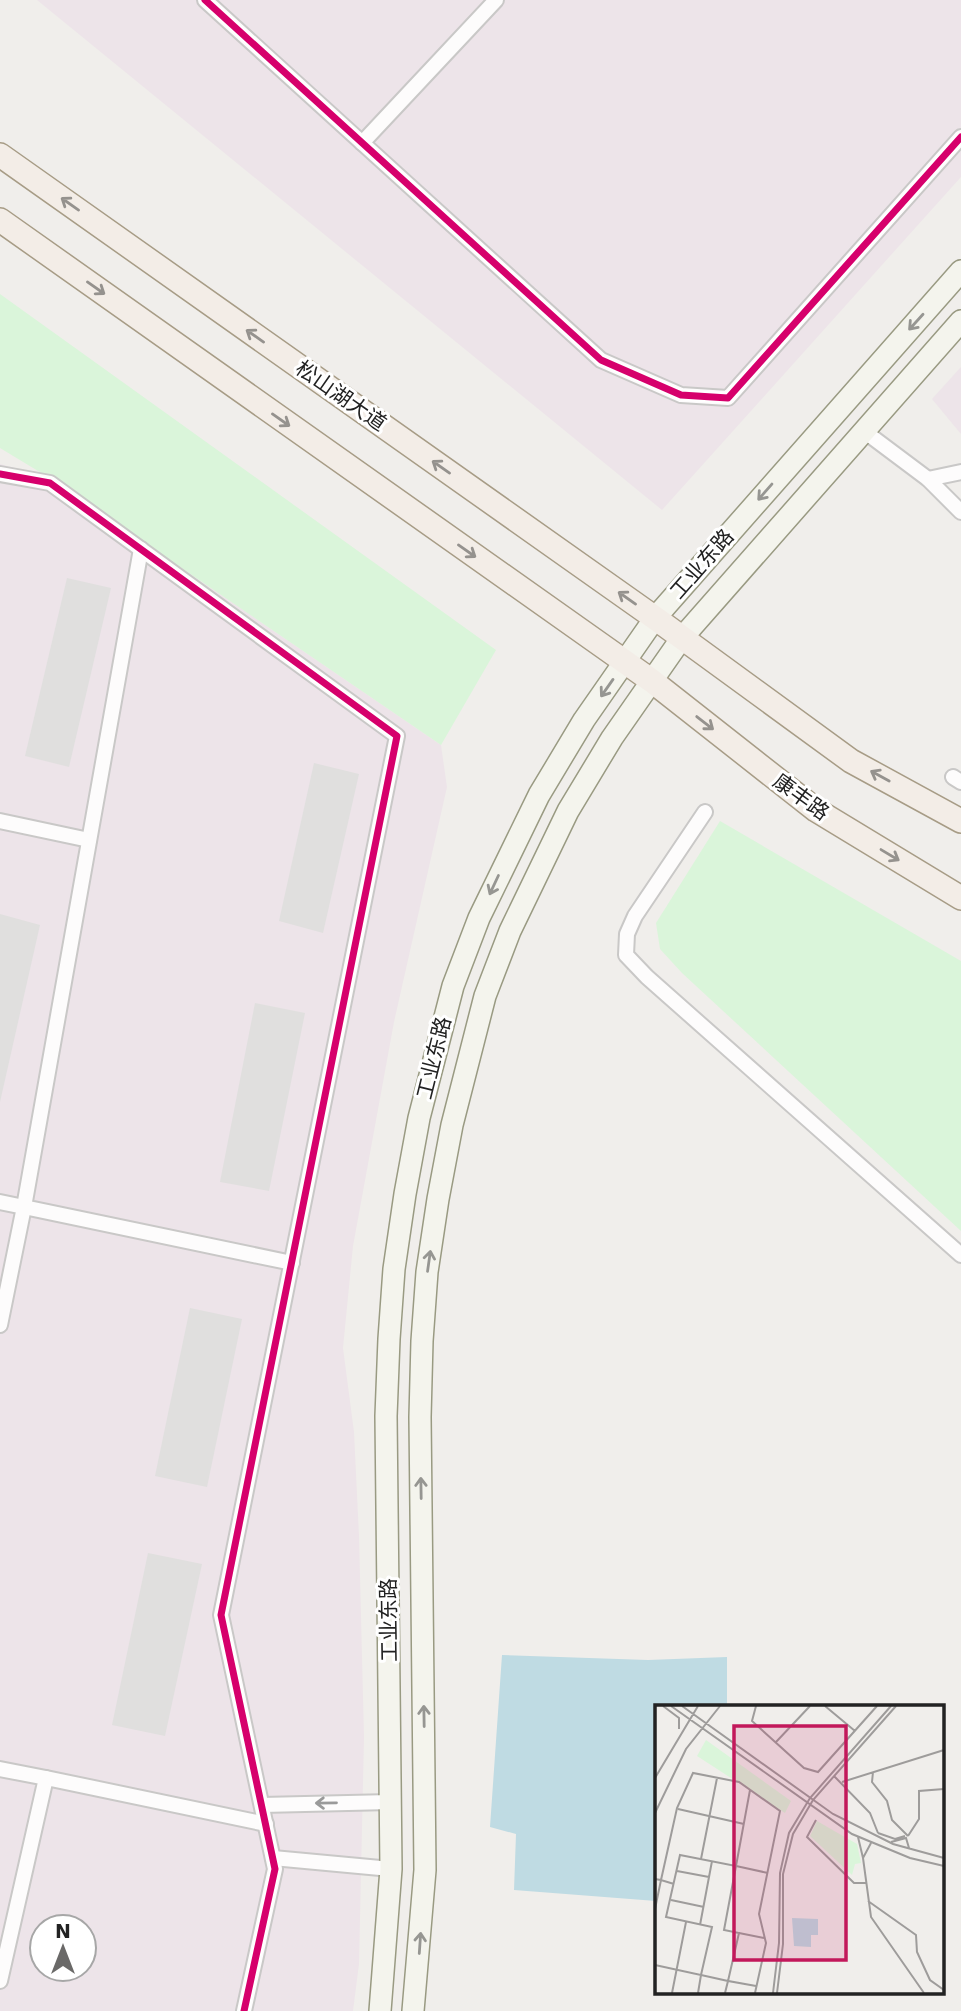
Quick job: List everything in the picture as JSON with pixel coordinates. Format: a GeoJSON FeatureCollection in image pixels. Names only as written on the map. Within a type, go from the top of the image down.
{"type":"FeatureCollection","features":[{"type":"Feature","properties":{"kind":"main road","name":"松山湖大道"},"geometry":{"type":"LineString","coordinates":[[0,155],[681,639]]}},
{"type":"Feature","properties":{"kind":"main road"},"geometry":{"type":"LineString","coordinates":[[0,220],[652,681]]}},
{"type":"Feature","properties":{"kind":"main road","name":"工业东路"},"geometry":{"type":"LineString","coordinates":[[380,2011],[391,1869],[386,1416],[389,1339],[394,1269],[419,1118],[453,986],[479,918],[539,795],[584,720],[655,618],[961,271]]}},
{"type":"Feature","properties":{"kind":"main road","name":"工业东路"},"geometry":{"type":"LineString","coordinates":[[413,2011],[425,1870],[420,1417],[422,1340],[427,1272],[440,1187],[468,1057],[485,996],[510,931],[568,811],[612,738],[681,639],[961,321]]}},
{"type":"Feature","properties":{"kind":"main road"},"geometry":{"type":"LineString","coordinates":[[681,639],[851,761],[961,821]]}},
{"type":"Feature","properties":{"kind":"main road","name":"康丰路"},"geometry":{"type":"LineString","coordinates":[[652,681],[816,810],[961,898]]}},
{"type":"Feature","properties":{"kind":"street"},"geometry":{"type":"LineString","coordinates":[[205,0],[601,360],[681,395],[727,398],[961,137]]}},
{"type":"Feature","properties":{"kind":"street"},"geometry":{"type":"LineString","coordinates":[[362,143],[496,0]]}},
{"type":"Feature","properties":{"kind":"street"},"geometry":{"type":"LineString","coordinates":[[864,431],[929,480],[961,512]]}},
{"type":"Feature","properties":{"kind":"street"},"geometry":{"type":"LineString","coordinates":[[929,480],[961,472]]}},
{"type":"Feature","properties":{"kind":"street"},"geometry":{"type":"LineString","coordinates":[[0,474],[50,483],[397,736],[221,1615],[275,1869],[244,2011]]}},
{"type":"Feature","properties":{"kind":"street"},"geometry":{"type":"LineString","coordinates":[[0,1325],[24,1206],[141,550]]}},
{"type":"Feature","properties":{"kind":"street"},"geometry":{"type":"LineString","coordinates":[[705,812],[635,916],[627,934],[626,956],[961,1255]]}},
{"type":"Feature","properties":{"kind":"street"},"geometry":{"type":"LineString","coordinates":[[0,821],[89,840]]}},
{"type":"Feature","properties":{"kind":"street"},"geometry":{"type":"LineString","coordinates":[[0,1202],[292,1263]]}},
{"type":"Feature","properties":{"kind":"street"},"geometry":{"type":"LineString","coordinates":[[0,1769],[266,1824]]}},
{"type":"Feature","properties":{"kind":"street"},"geometry":{"type":"LineString","coordinates":[[0,1981],[46,1778]]}},
{"type":"Feature","properties":{"kind":"street"},"geometry":{"type":"LineString","coordinates":[[261,1805],[391,1802]]}},
{"type":"Feature","properties":{"kind":"street"},"geometry":{"type":"LineString","coordinates":[[273,1858],[391,1869]]}},
{"type":"Feature","properties":{"kind":"shaded area"},"geometry":{"type":"Polygon","coordinates":[[[37,0],[961,0],[961,177],[662,510],[37,0]]]}},
{"type":"Feature","properties":{"kind":"shaded area"},"geometry":{"type":"Polygon","coordinates":[[[961,367],[961,434],[932,399],[961,367]]]}},
{"type":"Feature","properties":{"kind":"shaded area"},"geometry":{"type":"Polygon","coordinates":[[[0,464],[48,477],[441,745],[447,787],[394,1022],[353,1246],[343,1348],[354,1432],[364,1737],[359,1964],[353,2011],[0,2011],[0,464]]]}},
{"type":"Feature","properties":{"kind":"shaded area"},"geometry":{"type":"Polygon","coordinates":[[[67,578],[111,588],[69,767],[25,756],[67,578]]]}},
{"type":"Feature","properties":{"kind":"shaded area"},"geometry":{"type":"Polygon","coordinates":[[[314,763],[359,774],[323,933],[279,921],[314,763]]]}},
{"type":"Feature","properties":{"kind":"shaded area"},"geometry":{"type":"Polygon","coordinates":[[[0,914],[40,925],[0,1102],[0,914]]]}},
{"type":"Feature","properties":{"kind":"shaded area"},"geometry":{"type":"Polygon","coordinates":[[[255,1003],[305,1013],[269,1191],[220,1182],[255,1003]]]}},
{"type":"Feature","properties":{"kind":"shaded area"},"geometry":{"type":"Polygon","coordinates":[[[190,1308],[242,1319],[207,1487],[155,1476],[190,1308]]]}},
{"type":"Feature","properties":{"kind":"shaded area"},"geometry":{"type":"Polygon","coordinates":[[[148,1553],[202,1564],[165,1736],[112,1725],[148,1553]]]}},
{"type":"Feature","properties":{"kind":"green space"},"geometry":{"type":"Polygon","coordinates":[[[0,294],[496,650],[441,745],[48,477],[0,448],[0,294]]]}},
{"type":"Feature","properties":{"kind":"green space"},"geometry":{"type":"Polygon","coordinates":[[[720,821],[961,961],[961,1231],[682,973],[660,949],[656,923],[720,821]]]}},
{"type":"Feature","properties":{"kind":"water"},"geometry":{"type":"Polygon","coordinates":[[[502,1655],[648,1660],[727,1657],[727,1705],[655,1705],[655,1901],[514,1890],[516,1834],[490,1827],[502,1655]]]}},
{"type":"Feature","properties":{"kind":"cycle path"},"geometry":{"type":"LineString","coordinates":[[205,0],[601,360],[681,395],[728,398],[961,137]]}},
{"type":"Feature","properties":{"kind":"cycle path"},"geometry":{"type":"LineString","coordinates":[[0,474],[50,483],[397,736],[221,1615],[275,1869],[244,2011]]}}]}
